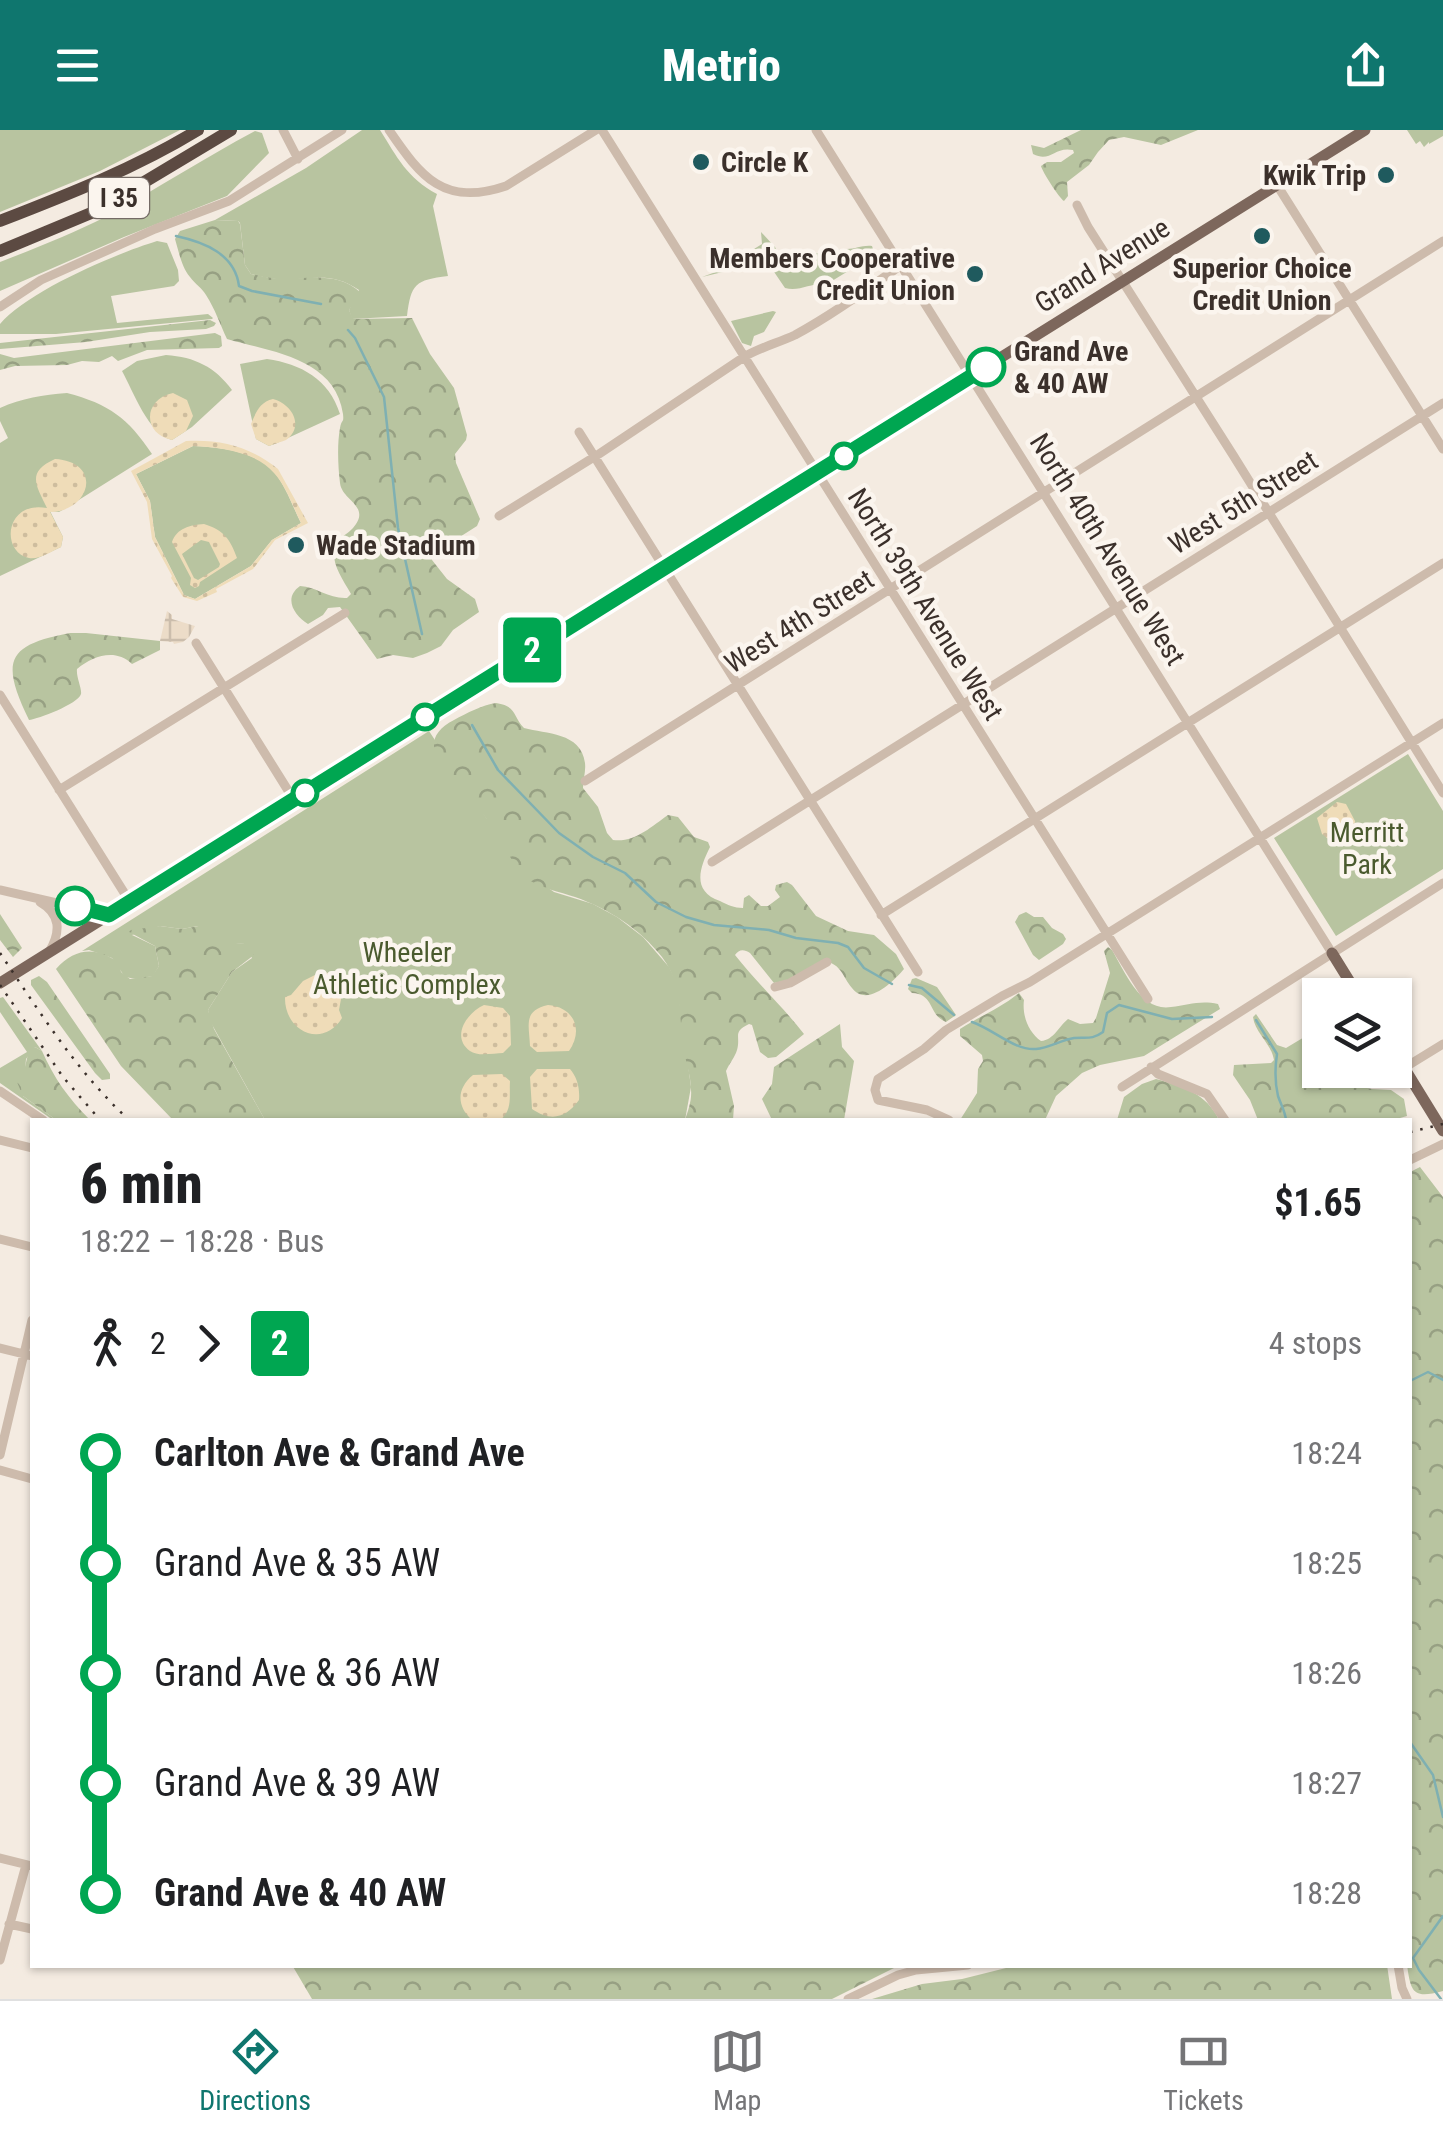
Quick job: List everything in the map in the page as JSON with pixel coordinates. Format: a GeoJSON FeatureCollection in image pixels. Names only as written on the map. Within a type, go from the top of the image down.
{"type":"FeatureCollection","features":[{"type":"Feature","properties":{"kind":"highway","name":"I 35"},"geometry":{"type":"LineString","coordinates":[[0,221],[72,193],[198,130]]}},
{"type":"Feature","properties":{"kind":"highway","name":"I 35"},"geometry":{"type":"LineString","coordinates":[[0,252],[96,211],[231,130]]}},
{"type":"Feature","properties":{"kind":"highway"},"geometry":{"type":"LineString","coordinates":[[197,152],[247,130]]}},
{"type":"Feature","properties":{"kind":"main road","name":"Grand Avenue"},"geometry":{"type":"LineString","coordinates":[[0,983],[1365,130]]}},
{"type":"Feature","properties":{"kind":"main road","name":"North 40th Avenue West"},"geometry":{"type":"LineString","coordinates":[[1332,954],[1347,978]]}},
{"type":"Feature","properties":{"kind":"main road"},"geometry":{"type":"LineString","coordinates":[[1412,1081],[1443,1131]]}},
{"type":"Feature","properties":{"kind":"street"},"geometry":{"type":"LineString","coordinates":[[284,130],[298,158]]}},
{"type":"Feature","properties":{"kind":"street"},"geometry":{"type":"LineString","coordinates":[[3,305],[41,280],[229,201],[342,130]]}},
{"type":"Feature","properties":{"kind":"street"},"geometry":{"type":"LineString","coordinates":[[389,130],[421,174],[446,188],[474,193],[506,186],[599,130]]}},
{"type":"Feature","properties":{"kind":"street","name":"North 39th Avenue West"},"geometry":{"type":"LineString","coordinates":[[599,130],[1148,999]]}},
{"type":"Feature","properties":{"kind":"street","name":"North 40th Avenue West"},"geometry":{"type":"LineString","coordinates":[[816,130],[1332,954]]}},
{"type":"Feature","properties":{"kind":"street"},"geometry":{"type":"LineString","coordinates":[[1277,185],[1443,449]]}},
{"type":"Feature","properties":{"kind":"street"},"geometry":{"type":"LineString","coordinates":[[1077,204],[1443,794]]}},
{"type":"Feature","properties":{"kind":"street","name":"West 4th Street"},"geometry":{"type":"LineString","coordinates":[[585,781],[1443,241]]}},
{"type":"Feature","properties":{"kind":"street"},"geometry":{"type":"LineString","coordinates":[[499,516],[762,346],[794,335],[901,265]]}},
{"type":"Feature","properties":{"kind":"street","name":"West 5th Street"},"geometry":{"type":"LineString","coordinates":[[712,862],[1443,403]]}},
{"type":"Feature","properties":{"kind":"street"},"geometry":{"type":"LineString","coordinates":[[578,432],[918,972]]}},
{"type":"Feature","properties":{"kind":"street"},"geometry":{"type":"LineString","coordinates":[[882,915],[1443,563]]}},
{"type":"Feature","properties":{"kind":"street"},"geometry":{"type":"LineString","coordinates":[[59,790],[345,612]]}},
{"type":"Feature","properties":{"kind":"street"},"geometry":{"type":"LineString","coordinates":[[196,643],[294,800]]}},
{"type":"Feature","properties":{"kind":"street"},"geometry":{"type":"LineString","coordinates":[[0,695],[130,902]]}},
{"type":"Feature","properties":{"kind":"street"},"geometry":{"type":"LineString","coordinates":[[945,1118],[927,1110],[878,1100],[876,1082],[946,1030],[1030,982],[1443,723]]}},
{"type":"Feature","properties":{"kind":"street"},"geometry":{"type":"LineString","coordinates":[[1122,1087],[1443,883]]}},
{"type":"Feature","properties":{"kind":"street"},"geometry":{"type":"LineString","coordinates":[[0,890],[109,915]]}},
{"type":"Feature","properties":{"kind":"street"},"geometry":{"type":"LineString","coordinates":[[14,893],[44,904],[56,917],[58,932],[49,952]]}},
{"type":"Feature","properties":{"kind":"street"},"geometry":{"type":"LineString","coordinates":[[775,987],[790,983],[826,962]]}},
{"type":"Feature","properties":{"kind":"street"},"geometry":{"type":"LineString","coordinates":[[1412,1063],[1443,1044]]}},
{"type":"Feature","properties":{"kind":"street"},"geometry":{"type":"LineString","coordinates":[[1151,1067],[1158,1074],[1207,1094],[1224,1118]]}},
{"type":"Feature","properties":{"kind":"street"},"geometry":{"type":"LineString","coordinates":[[0,1091],[41,1118]]}},
{"type":"Feature","properties":{"kind":"street"},"geometry":{"type":"LineString","coordinates":[[0,1140],[30,1148]]}},
{"type":"Feature","properties":{"kind":"street"},"geometry":{"type":"LineString","coordinates":[[1412,1159],[1443,1144]]}},
{"type":"Feature","properties":{"kind":"street"},"geometry":{"type":"LineString","coordinates":[[0,1240],[30,1248]]}},
{"type":"Feature","properties":{"kind":"street"},"geometry":{"type":"LineString","coordinates":[[0,1348],[29,1355],[0,1455]]}},
{"type":"Feature","properties":{"kind":"street"},"geometry":{"type":"LineString","coordinates":[[0,1470],[30,1478]]}},
{"type":"Feature","properties":{"kind":"street"},"geometry":{"type":"LineString","coordinates":[[0,1858],[30,1866],[0,1960]]}},
{"type":"Feature","properties":{"kind":"street"},"geometry":{"type":"LineString","coordinates":[[10,1924],[30,1929]]}},
{"type":"Feature","properties":{"kind":"street"},"geometry":{"type":"LineString","coordinates":[[848,1999],[898,1975],[923,1968]]}},
{"type":"Feature","properties":{"kind":"street"},"geometry":{"type":"LineString","coordinates":[[1399,1968],[1407,1999]]}},
{"type":"Feature","properties":{"kind":"green space"},"geometry":{"type":"Polygon","coordinates":[[[0,130],[180,130],[100,171],[0,212],[0,130]]]}},
{"type":"Feature","properties":{"kind":"green space"},"geometry":{"type":"Polygon","coordinates":[[[362,130],[380,130],[410,174],[437,194],[433,206],[448,276],[428,279],[417,286],[410,297],[407,316],[352,319],[349,310],[359,290],[348,284],[328,278],[276,279],[251,274],[245,265],[240,223],[215,220],[306,168],[362,130]]]}},
{"type":"Feature","properties":{"kind":"green space"},"geometry":{"type":"Polygon","coordinates":[[[1081,130],[1198,130],[1161,145],[1124,137],[1109,140],[1089,165],[1067,182],[1068,196],[1064,201],[1041,166],[1061,162],[1073,150],[1039,156],[1033,154],[1031,145],[1044,148],[1081,130]]]}},
{"type":"Feature","properties":{"kind":"green space"},"geometry":{"type":"Polygon","coordinates":[[[1407,130],[1443,130],[1443,136],[1424,147],[1420,141],[1416,144],[1407,130]]]}},
{"type":"Feature","properties":{"kind":"green space"},"geometry":{"type":"Polygon","coordinates":[[[255,131],[262,133],[269,153],[227,196],[0,291],[0,262],[107,216],[255,131]]]}},
{"type":"Feature","properties":{"kind":"green space"},"geometry":{"type":"Polygon","coordinates":[[[215,220],[240,224],[245,265],[251,274],[279,279],[334,279],[361,293],[349,310],[353,319],[412,318],[430,354],[454,388],[467,435],[455,454],[456,463],[480,519],[477,526],[433,554],[432,560],[447,579],[475,599],[479,612],[453,630],[441,646],[413,658],[393,655],[377,659],[340,607],[328,608],[308,624],[295,611],[292,596],[300,586],[341,598],[351,594],[334,556],[335,542],[353,528],[359,514],[340,483],[338,441],[343,414],[338,395],[314,369],[281,354],[227,339],[209,300],[184,268],[175,239],[180,231],[215,220]]]}},
{"type":"Feature","properties":{"kind":"green space"},"geometry":{"type":"Polygon","coordinates":[[[761,232],[782,261],[865,246],[872,246],[874,252],[827,284],[796,289],[785,288],[764,262],[702,277],[743,262],[746,254],[762,244],[761,232]]]}},
{"type":"Feature","properties":{"kind":"green space"},"geometry":{"type":"Polygon","coordinates":[[[157,241],[167,243],[179,281],[174,286],[111,296],[117,323],[208,314],[212,319],[56,334],[0,334],[0,324],[30,299],[96,264],[157,241]]]}},
{"type":"Feature","properties":{"kind":"green space"},"geometry":{"type":"Polygon","coordinates":[[[776,312],[764,332],[754,336],[751,346],[742,343],[731,321],[776,312]]]}},
{"type":"Feature","properties":{"kind":"green space"},"geometry":{"type":"Polygon","coordinates":[[[210,320],[216,323],[206,329],[0,349],[0,343],[210,320]]]}},
{"type":"Feature","properties":{"kind":"green space"},"geometry":{"type":"Polygon","coordinates":[[[215,333],[221,336],[219,348],[147,350],[118,361],[112,356],[99,362],[0,370],[0,354],[14,358],[215,333]]]}},
{"type":"Feature","properties":{"kind":"green space"},"geometry":{"type":"Polygon","coordinates":[[[166,355],[203,365],[232,390],[172,440],[149,421],[122,371],[137,361],[166,355]]]}},
{"type":"Feature","properties":{"kind":"green space"},"geometry":{"type":"Polygon","coordinates":[[[267,359],[312,375],[329,391],[340,414],[269,446],[256,439],[240,364],[267,359]]]}},
{"type":"Feature","properties":{"kind":"green space"},"geometry":{"type":"Polygon","coordinates":[[[67,393],[116,414],[152,454],[59,512],[50,511],[63,537],[61,547],[0,576],[0,443],[8,438],[0,421],[0,408],[67,393]]]}},
{"type":"Feature","properties":{"kind":"green space"},"geometry":{"type":"Polygon","coordinates":[[[193,446],[237,452],[267,466],[283,484],[301,523],[272,540],[251,566],[195,599],[184,595],[155,537],[150,501],[136,474],[193,446]]]}},
{"type":"Feature","properties":{"kind":"green space"},"geometry":{"type":"Polygon","coordinates":[[[70,633],[160,641],[160,650],[132,664],[111,655],[90,660],[77,669],[81,692],[78,698],[29,720],[14,683],[15,658],[33,643],[70,633]]]}},
{"type":"Feature","properties":{"kind":"green space"},"geometry":{"type":"Polygon","coordinates":[[[503,704],[524,728],[561,736],[577,745],[585,763],[583,788],[598,807],[613,840],[635,837],[668,815],[678,817],[694,837],[708,842],[710,847],[700,879],[711,897],[743,908],[744,898],[749,895],[761,906],[768,906],[780,897],[776,885],[787,882],[816,916],[848,931],[874,935],[896,954],[904,969],[880,990],[865,995],[852,988],[831,963],[825,961],[794,979],[774,983],[750,953],[738,952],[735,955],[804,1034],[776,1057],[768,1058],[760,1052],[752,1025],[744,1027],[726,1071],[733,1118],[686,1118],[691,1098],[690,1079],[676,988],[662,957],[612,914],[526,878],[483,814],[435,754],[434,742],[440,730],[485,706],[503,704]]]}},
{"type":"Feature","properties":{"kind":"green space","name":"Wheeler Athletic Complex"},"geometry":{"type":"Polygon","coordinates":[[[429,731],[487,819],[537,880],[554,892],[593,904],[617,917],[643,937],[669,967],[677,984],[691,1087],[685,1118],[264,1118],[210,1021],[208,1010],[232,972],[252,958],[244,943],[228,945],[198,926],[160,926],[132,935],[155,946],[159,966],[153,976],[136,979],[125,977],[112,958],[82,951],[429,731]]]}},
{"type":"Feature","properties":{"kind":"green space","name":"Merritt Park"},"geometry":{"type":"Polygon","coordinates":[[[1408,754],[1443,811],[1443,869],[1336,936],[1274,838],[1408,754]]]}},
{"type":"Feature","properties":{"kind":"green space"},"geometry":{"type":"Polygon","coordinates":[[[1026,912],[1043,917],[1066,939],[1039,960],[1015,922],[1026,912]]]}},
{"type":"Feature","properties":{"kind":"green space"},"geometry":{"type":"Polygon","coordinates":[[[0,914],[22,948],[13,957],[0,940],[0,914]]]}},
{"type":"Feature","properties":{"kind":"green space"},"geometry":{"type":"Polygon","coordinates":[[[204,925],[228,944],[245,943],[254,955],[232,972],[208,1010],[214,1029],[264,1118],[171,1118],[121,1066],[56,969],[78,953],[94,952],[119,963],[121,972],[130,979],[152,976],[159,966],[155,946],[129,932],[160,926],[182,929],[204,925]]]}},
{"type":"Feature","properties":{"kind":"green space"},"geometry":{"type":"Polygon","coordinates":[[[1108,947],[1112,950],[1135,989],[1151,1003],[1171,1007],[1212,1003],[1220,1009],[1144,1056],[1082,1073],[1056,1096],[1046,1118],[961,1118],[977,1093],[978,1069],[983,1061],[982,1055],[960,1036],[960,1029],[1019,993],[1024,1000],[1027,1023],[1041,1041],[1068,1019],[1080,1024],[1093,1023],[1110,973],[1104,951],[1108,947]]]}},
{"type":"Feature","properties":{"kind":"green space"},"geometry":{"type":"Polygon","coordinates":[[[39,976],[47,982],[110,1079],[102,1080],[95,1073],[31,985],[31,980],[39,976]]]}},
{"type":"Feature","properties":{"kind":"green space"},"geometry":{"type":"Polygon","coordinates":[[[916,978],[937,987],[956,1015],[946,1022],[940,1019],[924,997],[908,989],[916,978]]]}},
{"type":"Feature","properties":{"kind":"green space"},"geometry":{"type":"Polygon","coordinates":[[[0,998],[42,1051],[35,1047],[26,1059],[23,1096],[53,1118],[0,1083],[0,1068],[27,1052],[0,1012],[0,998]]]}},
{"type":"Feature","properties":{"kind":"green space"},"geometry":{"type":"Polygon","coordinates":[[[1256,1014],[1277,1045],[1286,1048],[1302,1038],[1302,1088],[1391,1090],[1404,1099],[1407,1116],[1257,1118],[1233,1075],[1234,1065],[1274,1060],[1254,1023],[1256,1014]]]}},
{"type":"Feature","properties":{"kind":"green space"},"geometry":{"type":"Polygon","coordinates":[[[840,1024],[842,1047],[854,1061],[844,1118],[771,1118],[762,1099],[772,1084],[774,1067],[840,1024]]]}},
{"type":"Feature","properties":{"kind":"green space"},"geometry":{"type":"Polygon","coordinates":[[[35,1047],[42,1051],[62,1087],[88,1118],[53,1118],[23,1096],[17,1082],[29,1050],[35,1047]]]}},
{"type":"Feature","properties":{"kind":"green space"},"geometry":{"type":"Polygon","coordinates":[[[1156,1079],[1193,1092],[1218,1118],[1118,1118],[1124,1097],[1156,1079]]]}},
{"type":"Feature","properties":{"kind":"green space"},"geometry":{"type":"Polygon","coordinates":[[[1420,1167],[1443,1197],[1443,1991],[1425,1994],[1412,1988],[1408,1968],[1412,1968],[1412,1171],[1420,1167]]]}},
{"type":"Feature","properties":{"kind":"green space"},"geometry":{"type":"Polygon","coordinates":[[[294,1968],[894,1968],[832,1999],[312,1999],[294,1968]]]}},
{"type":"Feature","properties":{"kind":"green space"},"geometry":{"type":"Polygon","coordinates":[[[1006,1968],[1387,1968],[1392,1999],[872,1999],[922,1984],[1006,1968]]]}},
{"type":"Feature","properties":{"kind":"sand"},"geometry":{"type":"Polygon","coordinates":[[[173,393],[187,400],[193,416],[186,431],[172,440],[155,431],[150,416],[156,402],[173,393]]]}},
{"type":"Feature","properties":{"kind":"sand"},"geometry":{"type":"Polygon","coordinates":[[[273,399],[290,410],[295,428],[286,440],[269,446],[256,439],[251,424],[262,405],[273,399]]]}},
{"type":"Feature","properties":{"kind":"sand"},"geometry":{"type":"Polygon","coordinates":[[[186,441],[235,446],[278,469],[308,523],[275,540],[253,569],[216,589],[217,592],[197,601],[183,597],[152,539],[147,502],[131,471],[186,441]],[[193,446],[136,474],[150,501],[155,537],[184,595],[195,599],[251,566],[272,540],[301,523],[282,484],[267,466],[237,452],[193,446]]]}},
{"type":"Feature","properties":{"kind":"sand"},"geometry":{"type":"Polygon","coordinates":[[[55,459],[81,469],[86,487],[75,504],[50,512],[63,537],[61,547],[29,558],[14,547],[11,528],[22,512],[47,508],[36,480],[40,469],[55,459]]]}},
{"type":"Feature","properties":{"kind":"sand"},"geometry":{"type":"Polygon","coordinates":[[[204,524],[229,540],[237,558],[195,588],[190,585],[191,578],[172,542],[181,530],[204,524]],[[201,540],[182,554],[198,580],[220,564],[209,542],[201,540]]]}},
{"type":"Feature","properties":{"kind":"sand"},"geometry":{"type":"Polygon","coordinates":[[[1337,802],[1346,804],[1356,831],[1348,839],[1332,842],[1322,834],[1317,818],[1337,802]]]}},
{"type":"Feature","properties":{"kind":"sand"},"geometry":{"type":"Polygon","coordinates":[[[323,971],[332,975],[341,999],[342,1018],[325,1033],[315,1034],[298,1027],[291,1019],[285,997],[303,981],[323,971]]]}},
{"type":"Feature","properties":{"kind":"sand"},"geometry":{"type":"Polygon","coordinates":[[[484,1005],[503,1008],[510,1016],[511,1045],[503,1053],[473,1053],[464,1045],[463,1025],[484,1005]]]}},
{"type":"Feature","properties":{"kind":"sand"},"geometry":{"type":"Polygon","coordinates":[[[548,1005],[564,1010],[574,1021],[576,1035],[569,1051],[537,1052],[530,1046],[531,1015],[548,1005]]]}},
{"type":"Feature","properties":{"kind":"sand"},"geometry":{"type":"Polygon","coordinates":[[[537,1069],[570,1069],[578,1083],[579,1100],[569,1111],[552,1117],[532,1109],[530,1077],[537,1069]]]}},
{"type":"Feature","properties":{"kind":"sand"},"geometry":{"type":"Polygon","coordinates":[[[502,1074],[510,1081],[507,1112],[502,1118],[467,1115],[461,1097],[473,1075],[502,1074]]]}},
{"type":"Feature","properties":{"kind":"shaded area"},"geometry":{"type":"Polygon","coordinates":[[[167,611],[172,619],[195,626],[183,642],[160,641],[167,611]]]}},
{"type":"Feature","properties":{"kind":"waterway"},"geometry":{"type":"LineString","coordinates":[[176,236],[217,251],[231,266],[239,286],[321,304]]}},
{"type":"Feature","properties":{"kind":"waterway"},"geometry":{"type":"LineString","coordinates":[[348,330],[384,397],[398,528],[422,634]]}},
{"type":"Feature","properties":{"kind":"waterway"},"geometry":{"type":"LineString","coordinates":[[472,725],[498,770],[559,833],[625,873],[656,902],[714,925],[838,943],[848,947],[864,968],[892,984]]}},
{"type":"Feature","properties":{"kind":"waterway"},"geometry":{"type":"LineString","coordinates":[[909,985],[922,988],[954,1015]]}},
{"type":"Feature","properties":{"kind":"waterway"},"geometry":{"type":"LineString","coordinates":[[972,1022],[1020,1047],[1036,1049],[1099,1035],[1107,1013],[1119,1005],[1172,1019],[1212,1017]]}},
{"type":"Feature","properties":{"kind":"waterway"},"geometry":{"type":"LineString","coordinates":[[1256,1020],[1277,1054],[1276,1086],[1286,1118]]}},
{"type":"Feature","properties":{"kind":"waterway"},"geometry":{"type":"LineString","coordinates":[[1412,1380],[1428,1372],[1443,1380]]}},
{"type":"Feature","properties":{"kind":"waterway"},"geometry":{"type":"LineString","coordinates":[[1412,1745],[1433,1775],[1443,1817]]}},
{"type":"Feature","properties":{"kind":"waterway"},"geometry":{"type":"LineString","coordinates":[[1441,1999],[1413,1958],[1443,1916]]}},
{"type":"Feature","properties":{"kind":"railway"},"geometry":{"type":"LineString","coordinates":[[0,953],[76,1061],[127,1118]]}},
{"type":"Feature","properties":{"kind":"railway"},"geometry":{"type":"LineString","coordinates":[[0,985],[63,1077],[98,1118]]}},
{"type":"Feature","properties":{"kind":"railway"},"geometry":{"type":"LineString","coordinates":[[1412,1132],[1443,1124]]}},
{"type":"Feature","properties":{"kind":"bus line","name":"2"},"geometry":{"type":"LineString","coordinates":[[75,906],[109,915],[986,367]]}},
{"type":"Feature","properties":{"kind":"place","name":"Circle K"},"geometry":{"type":"Point","coordinates":[701,162]}},
{"type":"Feature","properties":{"kind":"place","name":"Kwik Trip"},"geometry":{"type":"Point","coordinates":[1386,175]}},
{"type":"Feature","properties":{"kind":"place","name":"Superior Choice Credit Union"},"geometry":{"type":"Point","coordinates":[1262,236]}},
{"type":"Feature","properties":{"kind":"place","name":"Members Cooperative Credit Union"},"geometry":{"type":"Point","coordinates":[975,274]}},
{"type":"Feature","properties":{"kind":"place","name":"Grand Ave & 40 AW"},"geometry":{"type":"Point","coordinates":[986,367]}},
{"type":"Feature","properties":{"kind":"place","name":"Wade Stadium"},"geometry":{"type":"Point","coordinates":[296,545]}}]}
